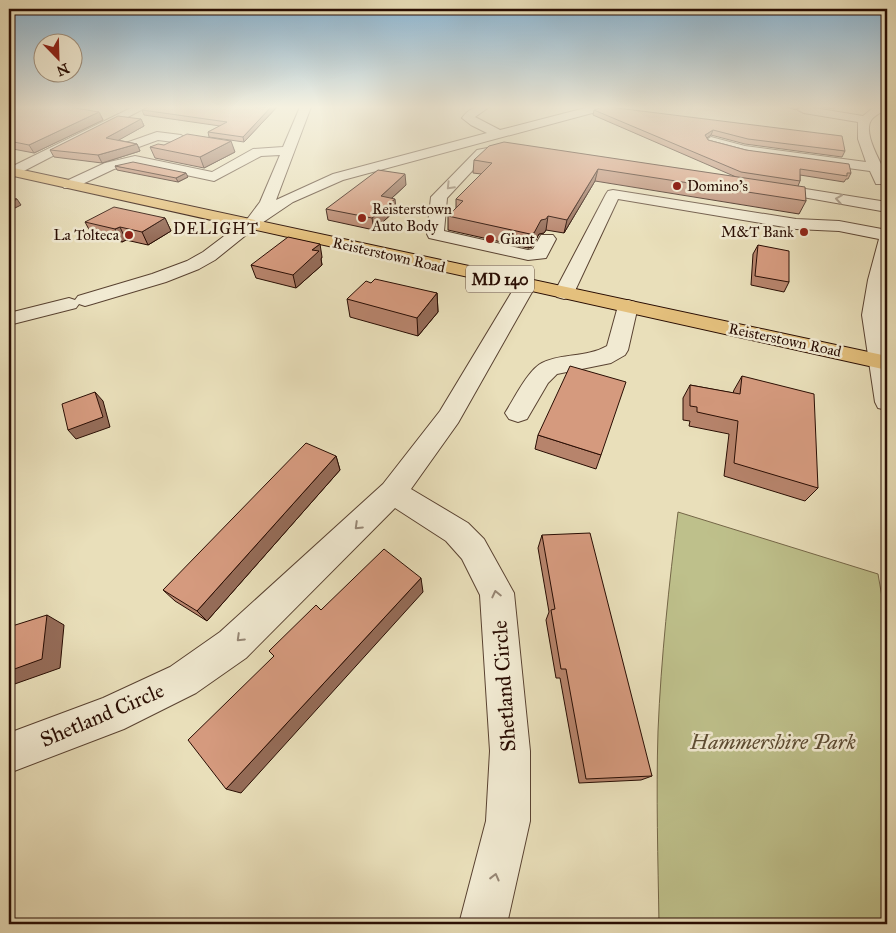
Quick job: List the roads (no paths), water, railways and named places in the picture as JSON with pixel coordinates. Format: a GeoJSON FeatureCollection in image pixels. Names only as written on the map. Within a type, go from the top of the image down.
{"type":"FeatureCollection","features":[{"type":"Feature","properties":{"kind":"main road","name":"Reisterstown Road"},"geometry":{"type":"LineString","coordinates":[[10,171],[884,362]]}},
{"type":"Feature","properties":{"kind":"street"},"geometry":{"type":"LineString","coordinates":[[10,171],[52,151]]}},
{"type":"Feature","properties":{"kind":"street"},"geometry":{"type":"LineString","coordinates":[[69,184],[104,163],[135,160],[156,151]]}},
{"type":"Feature","properties":{"kind":"street"},"geometry":{"type":"LineString","coordinates":[[250,224],[267,203],[288,151],[254,151]]}},
{"type":"Feature","properties":{"kind":"street"},"geometry":{"type":"LineString","coordinates":[[9,320],[159,278],[193,265],[210,256],[250,224],[288,200],[338,177],[436,151]]}},
{"type":"Feature","properties":{"kind":"street"},"geometry":{"type":"LineString","coordinates":[[492,151],[482,153],[439,197],[435,234],[528,255],[540,254],[547,239]]}},
{"type":"Feature","properties":{"kind":"street"},"geometry":{"type":"LineString","coordinates":[[748,151],[881,168]]}},
{"type":"Feature","properties":{"kind":"street"},"geometry":{"type":"LineString","coordinates":[[872,151],[881,168],[887,197]]}},
{"type":"Feature","properties":{"kind":"street"},"geometry":{"type":"LineString","coordinates":[[135,160],[214,177],[258,152]]}},
{"type":"Feature","properties":{"kind":"street"},"geometry":{"type":"LineString","coordinates":[[750,184],[887,207]]}},
{"type":"Feature","properties":{"kind":"street"},"geometry":{"type":"LineString","coordinates":[[564,293],[613,194],[796,224],[839,226],[887,235]]}},
{"type":"Feature","properties":{"kind":"street"},"geometry":{"type":"LineString","coordinates":[[887,240],[877,280],[872,315],[884,362],[887,402]]}},
{"type":"Feature","properties":{"kind":"street","name":"Shetland Circle"},"geometry":{"type":"LineString","coordinates":[[9,754],[110,714],[183,680],[232,645],[393,492],[449,417],[526,285]]}},
{"type":"Feature","properties":{"kind":"street"},"geometry":{"type":"LineString","coordinates":[[518,413],[539,378],[550,368],[603,358],[617,350],[628,306]]}},
{"type":"Feature","properties":{"kind":"street","name":"Shetland Circle"},"geometry":{"type":"LineString","coordinates":[[393,492],[457,532],[473,549],[497,592],[510,751],[508,821],[483,924]]}},
{"type":"Feature","properties":{"kind":"place","name":"Domino's"},"geometry":{"type":"Point","coordinates":[677,186]}},
{"type":"Feature","properties":{"kind":"place","name":"Reisterstown Auto Body"},"geometry":{"type":"Point","coordinates":[362,218]}},
{"type":"Feature","properties":{"kind":"place","name":"M&T Bank"},"geometry":{"type":"Point","coordinates":[804,232]}},
{"type":"Feature","properties":{"kind":"place","name":"La Tolteca"},"geometry":{"type":"Point","coordinates":[129,235]}},
{"type":"Feature","properties":{"kind":"place","name":"Giant"},"geometry":{"type":"Point","coordinates":[490,239]}},
{"type":"Feature","properties":{"kind":"district","name":"DELIGHT"},"geometry":{"type":"Point","coordinates":[216,228]}},
{"type":"Feature","properties":{"kind":"park label","name":"Hammershire Park"},"geometry":{"type":"Point","coordinates":[773,742]}}]}
